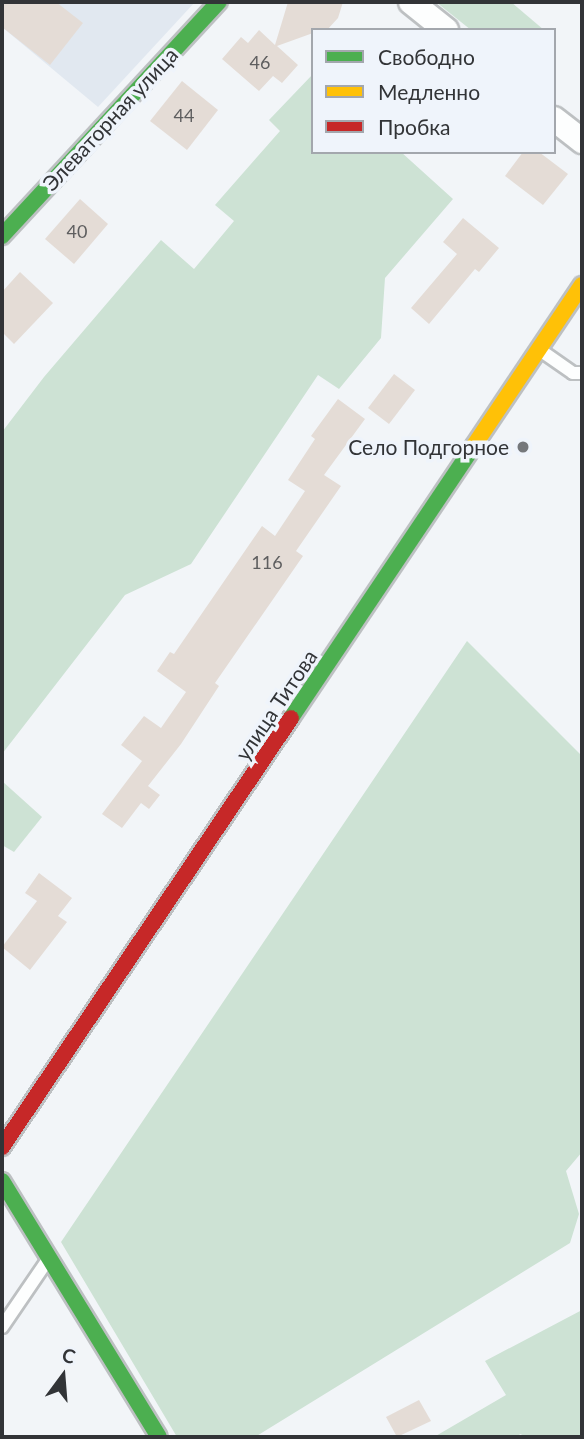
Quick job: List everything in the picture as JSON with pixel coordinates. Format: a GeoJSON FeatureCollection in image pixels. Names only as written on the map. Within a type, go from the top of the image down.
{"type":"FeatureCollection","features":[{"type":"Feature","properties":{"kind":"main road","name":"Элеваторная улица"},"geometry":{"type":"LineString","coordinates":[[2,236],[219,2]]}},
{"type":"Feature","properties":{"kind":"main road","name":"улица Титова"},"geometry":{"type":"LineString","coordinates":[[2,1147],[582,285]]}},
{"type":"Feature","properties":{"kind":"main road"},"geometry":{"type":"LineString","coordinates":[[2,1181],[159,1437]]}},
{"type":"Feature","properties":{"kind":"street"},"geometry":{"type":"LineString","coordinates":[[411,2],[444,28]]}},
{"type":"Feature","properties":{"kind":"street"},"geometry":{"type":"LineString","coordinates":[[556,120],[582,141]]}},
{"type":"Feature","properties":{"kind":"lane"},"geometry":{"type":"LineString","coordinates":[[540,349],[573,373],[582,373]]}},
{"type":"Feature","properties":{"kind":"lane"},"geometry":{"type":"LineString","coordinates":[[2,1326],[49,1258]]}},
{"type":"Feature","properties":{"kind":"shaded area"},"geometry":{"type":"Polygon","coordinates":[[[2,2],[195,2],[98,107],[2,27],[2,2]]]}},
{"type":"Feature","properties":{"kind":"green space"},"geometry":{"type":"Polygon","coordinates":[[[436,2],[511,2],[542,28],[468,28],[436,2]]]}},
{"type":"Feature","properties":{"kind":"green space"},"geometry":{"type":"Polygon","coordinates":[[[311,76],[311,154],[403,154],[453,199],[385,278],[381,338],[339,389],[318,375],[191,564],[125,595],[2,754],[2,432],[44,377],[161,240],[194,269],[234,221],[215,205],[280,131],[269,120],[311,76]]]}},
{"type":"Feature","properties":{"kind":"green space"},"geometry":{"type":"Polygon","coordinates":[[[467,641],[582,756],[582,1152],[566,1171],[579,1214],[570,1243],[255,1437],[177,1437],[61,1242],[467,641]]]}},
{"type":"Feature","properties":{"kind":"green space"},"geometry":{"type":"Polygon","coordinates":[[[2,781],[42,817],[14,852],[2,845],[2,781]]]}},
{"type":"Feature","properties":{"kind":"green space"},"geometry":{"type":"Polygon","coordinates":[[[582,1310],[582,1437],[523,1437],[521,1434],[514,1437],[434,1437],[506,1395],[485,1361],[582,1310]]]}},
{"type":"Feature","properties":{"kind":"building"},"geometry":{"type":"Polygon","coordinates":[[[2,2],[56,2],[83,23],[50,65],[2,27],[2,2]]]}},
{"type":"Feature","properties":{"kind":"building"},"geometry":{"type":"Polygon","coordinates":[[[288,2],[343,2],[338,18],[329,28],[311,28],[311,34],[277,46],[298,65],[282,83],[273,76],[259,91],[222,59],[241,37],[248,43],[259,30],[275,45],[288,2]]]}},
{"type":"Feature","properties":{"kind":"building"},"geometry":{"type":"Polygon","coordinates":[[[182,81],[218,110],[187,150],[150,121],[182,81]]]}},
{"type":"Feature","properties":{"kind":"building"},"geometry":{"type":"Polygon","coordinates":[[[522,154],[542,154],[568,174],[543,205],[505,176],[522,154]]]}},
{"type":"Feature","properties":{"kind":"building"},"geometry":{"type":"Polygon","coordinates":[[[80,199],[108,224],[74,264],[45,239],[80,199]]]}},
{"type":"Feature","properties":{"kind":"building"},"geometry":{"type":"Polygon","coordinates":[[[463,218],[499,248],[479,272],[475,269],[429,324],[411,308],[457,254],[443,242],[463,218]]]}},
{"type":"Feature","properties":{"kind":"building"},"geometry":{"type":"Polygon","coordinates":[[[20,272],[53,303],[14,344],[2,332],[2,292],[20,272]]]}},
{"type":"Feature","properties":{"kind":"building"},"geometry":{"type":"Polygon","coordinates":[[[394,374],[415,390],[389,424],[368,408],[394,374]]]}},
{"type":"Feature","properties":{"kind":"building"},"geometry":{"type":"Polygon","coordinates":[[[338,399],[365,419],[324,475],[341,486],[296,551],[303,556],[215,683],[219,686],[181,744],[148,786],[160,795],[149,809],[141,803],[122,828],[102,814],[142,761],[121,745],[144,716],[161,728],[186,692],[157,671],[170,652],[174,654],[262,526],[275,536],[305,491],[288,480],[315,439],[311,436],[338,399]]]}},
{"type":"Feature","properties":{"kind":"building"},"geometry":{"type":"Polygon","coordinates":[[[39,873],[72,898],[58,916],[67,922],[30,970],[2,947],[37,901],[25,893],[39,873]]]}},
{"type":"Feature","properties":{"kind":"building"},"geometry":{"type":"Polygon","coordinates":[[[419,1400],[431,1421],[397,1437],[386,1417],[419,1400]]]}},
{"type":"Feature","properties":{"kind":"traffic: fast"},"geometry":{"type":"LineString","coordinates":[[2,236],[219,2]]}},
{"type":"Feature","properties":{"kind":"traffic: fast"},"geometry":{"type":"LineString","coordinates":[[291,718],[473,447]]}},
{"type":"Feature","properties":{"kind":"traffic: fast"},"geometry":{"type":"LineString","coordinates":[[2,1181],[159,1437]]}},
{"type":"Feature","properties":{"kind":"traffic: slow"},"geometry":{"type":"LineString","coordinates":[[473,447],[582,285]]}},
{"type":"Feature","properties":{"kind":"traffic: jam"},"geometry":{"type":"LineString","coordinates":[[2,1147],[291,718]]}},
{"type":"Feature","properties":{"kind":"place","name":"Село Подгорное"},"geometry":{"type":"Point","coordinates":[523,447]}}]}
